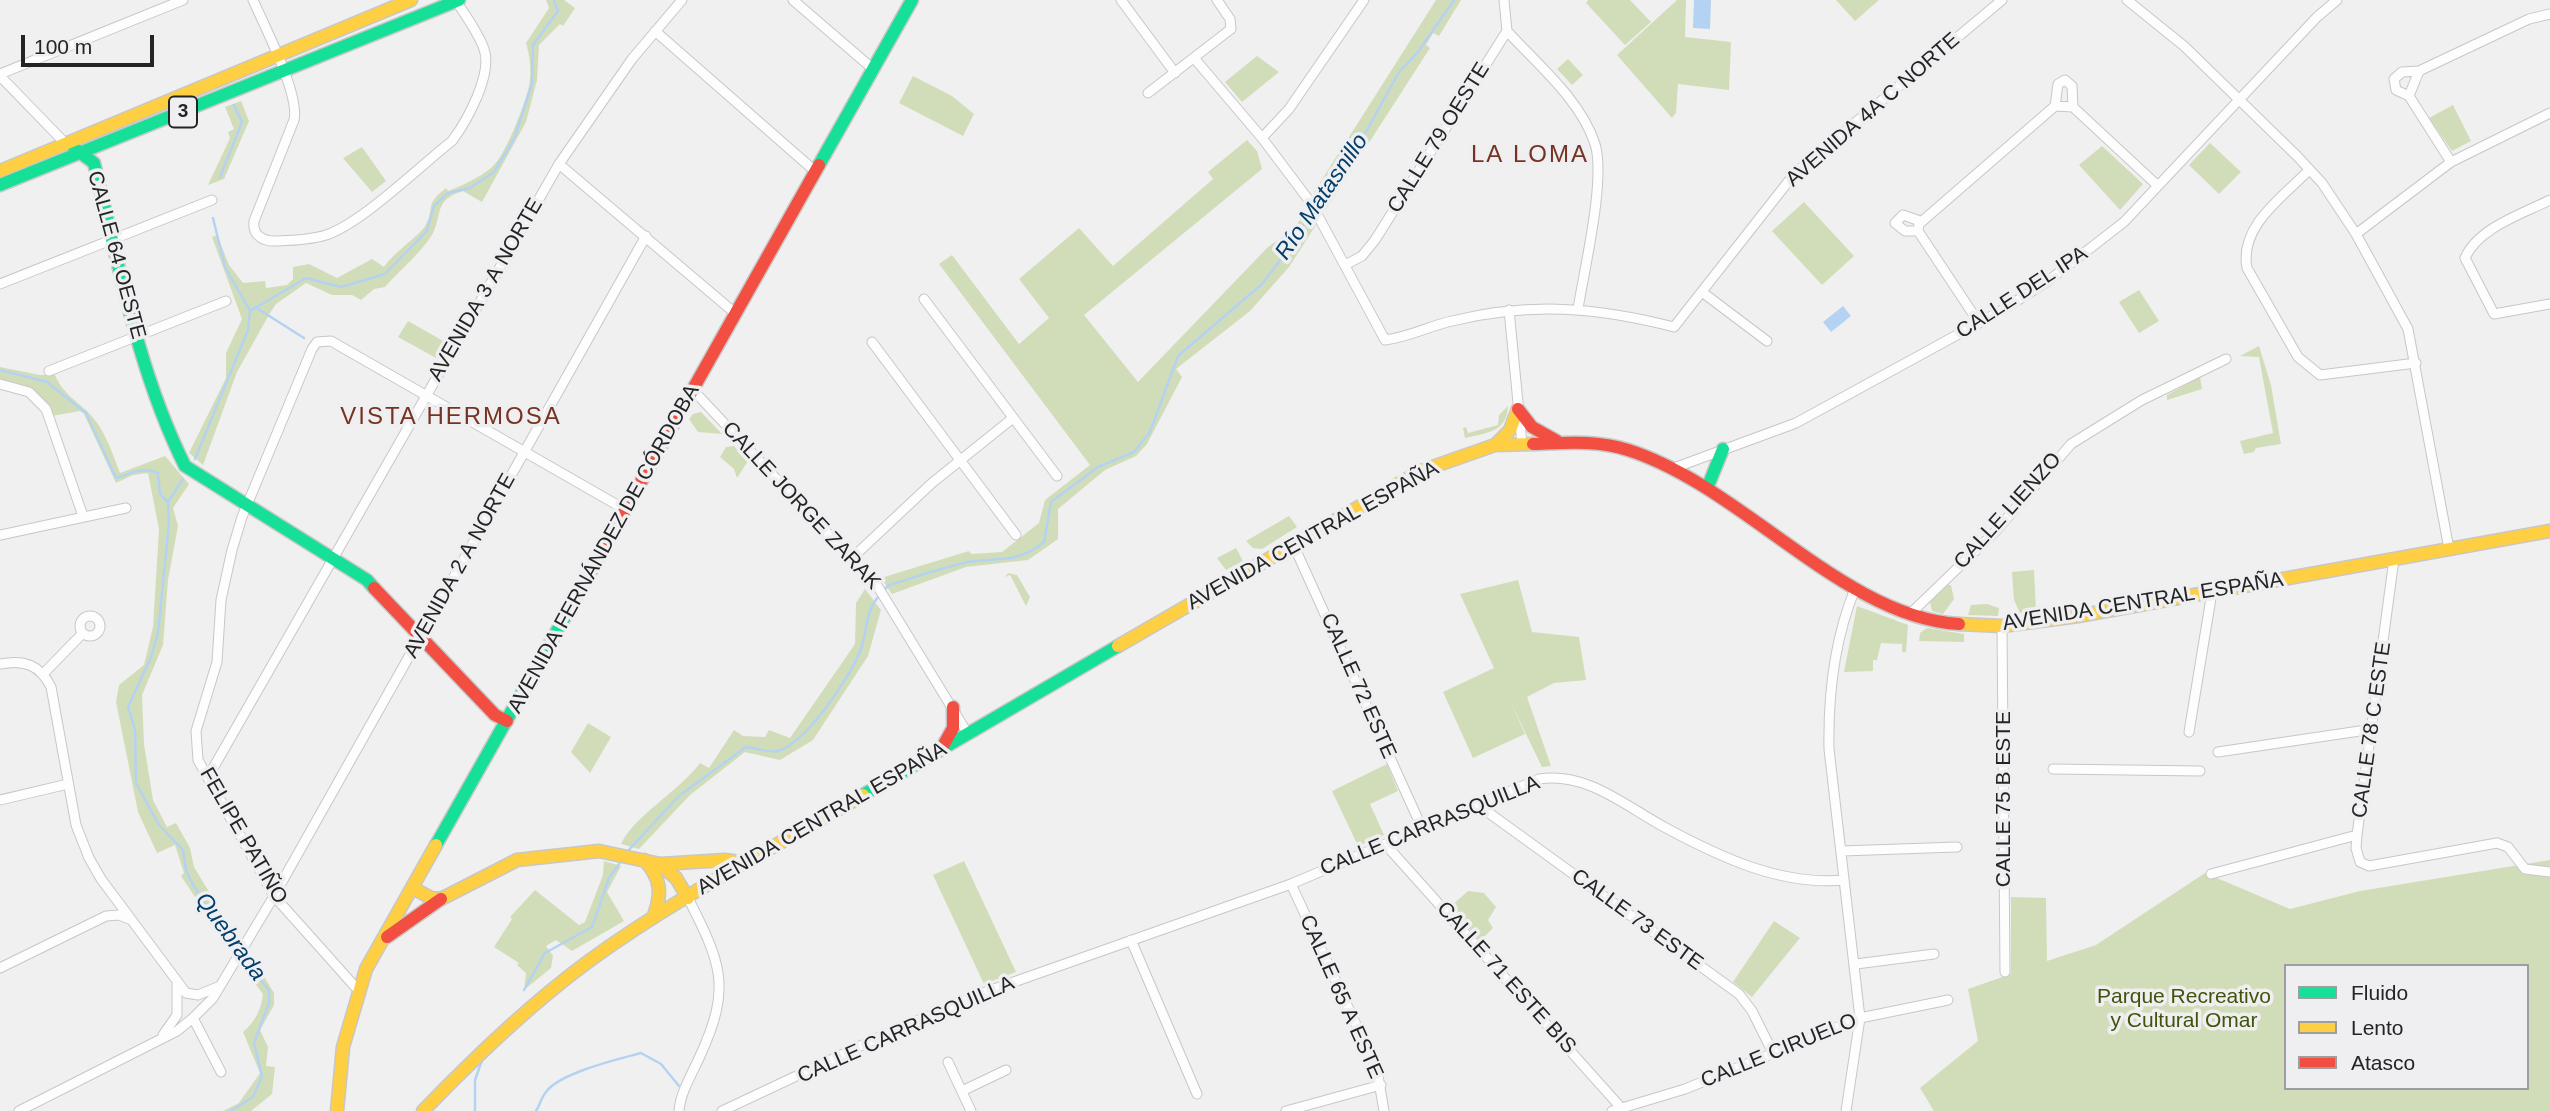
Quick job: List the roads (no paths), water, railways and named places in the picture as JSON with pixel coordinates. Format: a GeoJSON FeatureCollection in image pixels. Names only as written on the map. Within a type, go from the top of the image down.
{"type":"FeatureCollection","features":[{"type":"Feature","properties":{"kind":"main road","name":"3"},"geometry":{"type":"LineString","coordinates":[[0,171],[411,0]]}},
{"type":"Feature","properties":{"kind":"main road","name":"AVENIDA FERNÁNDEZ DE CÓRDOBA"},"geometry":{"type":"LineString","coordinates":[[337,1111],[343,1047],[358,990],[383,939],[912,0]]}},
{"type":"Feature","properties":{"kind":"main road","name":"3"},"geometry":{"type":"LineString","coordinates":[[0,185],[457,1]]}},
{"type":"Feature","properties":{"kind":"main road","name":"CALLE 64 OESTE"},"geometry":{"type":"LineString","coordinates":[[65,143],[82,152],[94,163],[136,334],[170,436],[185,466],[246,507]]}},
{"type":"Feature","properties":{"kind":"main road"},"geometry":{"type":"LineString","coordinates":[[1518,409],[1532,427],[1558,441]]}},
{"type":"Feature","properties":{"kind":"main road"},"geometry":{"type":"LineString","coordinates":[[1495,445],[1510,430],[1518,409]]}},
{"type":"Feature","properties":{"kind":"main road","name":"AVENIDA CENTRAL ESPAÑA"},"geometry":{"type":"LineString","coordinates":[[423,1111],[481,1050],[553,985],[653,918],[1421,471],[1495,445],[1558,441],[1590,442],[1627,449],[1674,468],[1708,486],[1855,589],[1910,614],[1957,624],[2002,626],[2212,592],[2550,531]]}},
{"type":"Feature","properties":{"kind":"main road"},"geometry":{"type":"LineString","coordinates":[[1708,486],[1723,449]]}},
{"type":"Feature","properties":{"kind":"main road"},"geometry":{"type":"LineString","coordinates":[[246,507],[367,580],[495,715],[507,721]]}},
{"type":"Feature","properties":{"kind":"main road"},"geometry":{"type":"LineString","coordinates":[[942,749],[953,728],[953,708]]}},
{"type":"Feature","properties":{"kind":"main road"},"geometry":{"type":"LineString","coordinates":[[383,939],[441,899],[517,859],[574,852],[634,856],[660,864],[725,860],[748,863]]}},
{"type":"Feature","properties":{"kind":"main road"},"geometry":{"type":"LineString","coordinates":[[634,856],[660,881],[661,898],[653,918]]}},
{"type":"Feature","properties":{"kind":"main road"},"geometry":{"type":"LineString","coordinates":[[660,864],[676,878],[688,898]]}},
{"type":"Feature","properties":{"kind":"main road"},"geometry":{"type":"LineString","coordinates":[[413,888],[431,898],[441,899]]}},
{"type":"Feature","properties":{"kind":"street"},"geometry":{"type":"LineString","coordinates":[[253,0],[278,55],[296,113],[256,212],[253,227],[259,237],[273,241],[324,236],[340,229],[452,141],[473,107],[486,60],[485,51],[457,1]]}},
{"type":"Feature","properties":{"kind":"street","name":"AVENIDA 3 A NORTE"},"geometry":{"type":"LineString","coordinates":[[208,777],[559,164],[611,87],[682,0]]}},
{"type":"Feature","properties":{"kind":"street"},"geometry":{"type":"LineString","coordinates":[[793,0],[873,69]]}},
{"type":"Feature","properties":{"kind":"street"},"geometry":{"type":"LineString","coordinates":[[1121,0],[1175,73]]}},
{"type":"Feature","properties":{"kind":"street"},"geometry":{"type":"LineString","coordinates":[[1148,93],[1231,29],[1230,19],[1217,0]]}},
{"type":"Feature","properties":{"kind":"street"},"geometry":{"type":"LineString","coordinates":[[1262,138],[1289,108],[1364,0]]}},
{"type":"Feature","properties":{"kind":"street"},"geometry":{"type":"LineString","coordinates":[[1504,0],[1507,31],[1579,111],[1596,146],[1597,183],[1578,309]]}},
{"type":"Feature","properties":{"kind":"street","name":"AVENIDA 4A C NORTE"},"geometry":{"type":"LineString","coordinates":[[1347,264],[1385,340],[1450,321],[1509,310],[1578,309],[1619,314],[1674,327],[1794,173],[2001,0]]}},
{"type":"Feature","properties":{"kind":"street"},"geometry":{"type":"LineString","coordinates":[[2127,0],[2183,46],[2309,170],[2356,234],[2408,329],[2449,549]]}},
{"type":"Feature","properties":{"kind":"street","name":"CALLE DEL IPA"},"geometry":{"type":"LineString","coordinates":[[1674,468],[1796,424],[1979,324],[2049,281],[2094,246],[2158,186],[2337,0]]}},
{"type":"Feature","properties":{"kind":"street"},"geometry":{"type":"LineString","coordinates":[[0,75],[176,1]]}},
{"type":"Feature","properties":{"kind":"street"},"geometry":{"type":"LineString","coordinates":[[2451,162],[2409,96],[2396,90],[2394,79],[2399,73],[2419,71],[2529,19],[2550,13]]}},
{"type":"Feature","properties":{"kind":"street"},"geometry":{"type":"LineString","coordinates":[[655,31],[816,172]]}},
{"type":"Feature","properties":{"kind":"street","name":"CALLE 79 OESTE"},"geometry":{"type":"LineString","coordinates":[[1347,264],[1362,256],[1375,240],[1507,31]]}},
{"type":"Feature","properties":{"kind":"street"},"geometry":{"type":"LineString","coordinates":[[1195,58],[1262,138],[1311,203],[1347,264]]}},
{"type":"Feature","properties":{"kind":"street"},"geometry":{"type":"LineString","coordinates":[[2409,96],[2419,71]]}},
{"type":"Feature","properties":{"kind":"street","name":"CALLE 64 OESTE"},"geometry":{"type":"LineString","coordinates":[[0,75],[65,143]]}},
{"type":"Feature","properties":{"kind":"street"},"geometry":{"type":"LineString","coordinates":[[2055,106],[2057,84],[2065,80],[2072,86],[2073,107]]}},
{"type":"Feature","properties":{"kind":"street"},"geometry":{"type":"LineString","coordinates":[[1979,324],[1918,231],[1920,221],[2055,106],[2073,107],[2158,186]]}},
{"type":"Feature","properties":{"kind":"street"},"geometry":{"type":"LineString","coordinates":[[2356,234],[2451,162],[2550,113]]}},
{"type":"Feature","properties":{"kind":"street"},"geometry":{"type":"LineString","coordinates":[[559,164],[736,314]]}},
{"type":"Feature","properties":{"kind":"street"},"geometry":{"type":"LineString","coordinates":[[2309,170],[2249,235],[2244,254],[2247,268],[2298,357],[2320,375],[2416,363]]}},
{"type":"Feature","properties":{"kind":"street"},"geometry":{"type":"LineString","coordinates":[[0,285],[212,200]]}},
{"type":"Feature","properties":{"kind":"street"},"geometry":{"type":"LineString","coordinates":[[2550,200],[2481,237],[2470,247],[2465,258],[2494,314],[2550,304]]}},
{"type":"Feature","properties":{"kind":"street"},"geometry":{"type":"LineString","coordinates":[[1918,231],[1905,231],[1895,223],[1903,215],[1920,221]]}},
{"type":"Feature","properties":{"kind":"street","name":"AVENIDA 2 A NORTE"},"geometry":{"type":"LineString","coordinates":[[19,1111],[177,1031],[213,998],[274,896],[646,236]]}},
{"type":"Feature","properties":{"kind":"street"},"geometry":{"type":"LineString","coordinates":[[1702,292],[1767,341]]}},
{"type":"Feature","properties":{"kind":"street"},"geometry":{"type":"LineString","coordinates":[[924,299],[1057,477]]}},
{"type":"Feature","properties":{"kind":"street"},"geometry":{"type":"LineString","coordinates":[[49,371],[136,334],[226,301]]}},
{"type":"Feature","properties":{"kind":"street"},"geometry":{"type":"LineString","coordinates":[[1509,310],[1522,444]]}},
{"type":"Feature","properties":{"kind":"street","name":"FELIPE PATIÑO"},"geometry":{"type":"LineString","coordinates":[[358,990],[274,896],[198,760],[196,731],[217,662],[221,600],[246,507],[317,342],[331,341],[426,394]]}},
{"type":"Feature","properties":{"kind":"street"},"geometry":{"type":"LineString","coordinates":[[873,342],[1016,535]]}},
{"type":"Feature","properties":{"kind":"street","name":"CALLE LIENZO"},"geometry":{"type":"LineString","coordinates":[[1910,614],[1996,531],[2071,444],[2142,400],[2226,359]]}},
{"type":"Feature","properties":{"kind":"street"},"geometry":{"type":"LineString","coordinates":[[0,384],[29,392],[46,410],[83,516]]}},
{"type":"Feature","properties":{"kind":"street","name":"CALLE JORGE ZARAK"},"geometry":{"type":"LineString","coordinates":[[693,390],[878,587],[968,734]]}},
{"type":"Feature","properties":{"kind":"street"},"geometry":{"type":"LineString","coordinates":[[426,394],[626,510]]}},
{"type":"Feature","properties":{"kind":"street"},"geometry":{"type":"LineString","coordinates":[[851,559],[960,460],[1013,418]]}},
{"type":"Feature","properties":{"kind":"street"},"geometry":{"type":"LineString","coordinates":[[0,535],[127,508]]}},
{"type":"Feature","properties":{"kind":"street","name":"CALLE 72 ESTE"},"geometry":{"type":"LineString","coordinates":[[1293,544],[1422,828]]}},
{"type":"Feature","properties":{"kind":"street","name":"CALLE 78 C ESTE"},"geometry":{"type":"LineString","coordinates":[[2211,874],[2357,835],[2394,559]]}},
{"type":"Feature","properties":{"kind":"street"},"geometry":{"type":"LineString","coordinates":[[1846,1111],[1860,1018],[1856,964],[1829,749],[1829,711],[1840,635],[1855,589]]}},
{"type":"Feature","properties":{"kind":"street"},"geometry":{"type":"LineString","coordinates":[[2189,732],[2212,592]]}},
{"type":"Feature","properties":{"kind":"street","name":"CALLE 75 B ESTE"},"geometry":{"type":"LineString","coordinates":[[2002,626],[2005,972]]}},
{"type":"Feature","properties":{"kind":"street"},"geometry":{"type":"LineString","coordinates":[[44,673],[83,633]]}},
{"type":"Feature","properties":{"kind":"street"},"geometry":{"type":"LineString","coordinates":[[0,664],[15,661],[31,664],[44,673],[54,699],[76,825],[89,858],[108,889],[177,984],[191,995],[205,993],[220,986]]}},
{"type":"Feature","properties":{"kind":"street"},"geometry":{"type":"LineString","coordinates":[[2218,752],[2373,729]]}},
{"type":"Feature","properties":{"kind":"street"},"geometry":{"type":"LineString","coordinates":[[2053,769],[2200,771]]}},
{"type":"Feature","properties":{"kind":"street","name":"CALLE CARRASQUILLA"},"geometry":{"type":"LineString","coordinates":[[722,1111],[875,1039],[977,995],[1291,884],[1539,779],[1567,777],[1594,787],[1667,828],[1750,866],[1806,880],[1844,880]]}},
{"type":"Feature","properties":{"kind":"street"},"geometry":{"type":"LineString","coordinates":[[0,800],[68,784]]}},
{"type":"Feature","properties":{"kind":"street","name":"CALLE 73 ESTE"},"geometry":{"type":"LineString","coordinates":[[1478,805],[1739,994],[1752,1011],[1773,1053]]}},
{"type":"Feature","properties":{"kind":"street"},"geometry":{"type":"LineString","coordinates":[[2357,835],[2356,848],[2360,862],[2369,866],[2497,843],[2508,847],[2525,869],[2550,872]]}},
{"type":"Feature","properties":{"kind":"street","name":"CALLE 71 ESTE BIS"},"geometry":{"type":"LineString","coordinates":[[1386,845],[1624,1109]]}},
{"type":"Feature","properties":{"kind":"street"},"geometry":{"type":"LineString","coordinates":[[1842,851],[1957,847]]}},
{"type":"Feature","properties":{"kind":"street","name":"CALLE 65 A ESTE"},"geometry":{"type":"LineString","coordinates":[[1291,884],[1381,1085],[1384,1111]]}},
{"type":"Feature","properties":{"kind":"street"},"geometry":{"type":"LineString","coordinates":[[106,916],[110,902],[108,889]]}},
{"type":"Feature","properties":{"kind":"street"},"geometry":{"type":"LineString","coordinates":[[679,1111],[721,1001],[716,958],[688,898]]}},
{"type":"Feature","properties":{"kind":"street"},"geometry":{"type":"LineString","coordinates":[[0,968],[106,916],[120,915],[132,921]]}},
{"type":"Feature","properties":{"kind":"street"},"geometry":{"type":"LineString","coordinates":[[1131,940],[1197,1094]]}},
{"type":"Feature","properties":{"kind":"street"},"geometry":{"type":"LineString","coordinates":[[1856,964],[1934,954]]}},
{"type":"Feature","properties":{"kind":"street"},"geometry":{"type":"LineString","coordinates":[[159,1038],[177,1015],[177,984]]}},
{"type":"Feature","properties":{"kind":"street","name":"CALLE CIRUELO"},"geometry":{"type":"LineString","coordinates":[[1612,1111],[1685,1089],[1860,1018],[1948,1000]]}},
{"type":"Feature","properties":{"kind":"street"},"geometry":{"type":"LineString","coordinates":[[193,1018],[221,1072]]}},
{"type":"Feature","properties":{"kind":"street"},"geometry":{"type":"LineString","coordinates":[[948,1062],[971,1111]]}},
{"type":"Feature","properties":{"kind":"street"},"geometry":{"type":"LineString","coordinates":[[962,1091],[1006,1070]]}},
{"type":"Feature","properties":{"kind":"street"},"geometry":{"type":"LineString","coordinates":[[1286,1111],[1381,1085]]}},
{"type":"Feature","properties":{"kind":"water"},"geometry":{"type":"Polygon","coordinates":[[[1694,0],[1711,0],[1710,29],[1693,28],[1694,0]]]}},
{"type":"Feature","properties":{"kind":"water"},"geometry":{"type":"Polygon","coordinates":[[[1843,306],[1851,316],[1831,332],[1823,322],[1843,306]]]}},
{"type":"Feature","properties":{"kind":"waterway","name":"Río Matasnillo"},"geometry":{"type":"LineString","coordinates":[[1315,205],[1357,148],[1399,72],[1418,52],[1454,0]]}},
{"type":"Feature","properties":{"kind":"waterway","name":"Quebrada"},"geometry":{"type":"LineString","coordinates":[[195,459],[248,330],[250,311],[306,278],[341,287],[385,274],[427,231],[434,206],[448,193],[470,188],[494,172],[514,139],[532,84],[533,45],[558,11],[554,1]]}},
{"type":"Feature","properties":{"kind":"waterway","name":"Quebrada"},"geometry":{"type":"LineString","coordinates":[[220,177],[242,122],[234,105]]}},
{"type":"Feature","properties":{"kind":"waterway","name":"Río Matasnillo"},"geometry":{"type":"LineString","coordinates":[[883,591],[889,585],[959,564],[1023,555],[1044,542],[1051,502],[1098,467],[1134,452],[1150,432],[1178,356],[1262,284],[1295,241],[1311,211]]}},
{"type":"Feature","properties":{"kind":"waterway","name":"Quebrada"},"geometry":{"type":"LineString","coordinates":[[213,218],[225,267],[250,311]]}},
{"type":"Feature","properties":{"kind":"waterway"},"geometry":{"type":"LineString","coordinates":[[255,307],[304,338]]}},
{"type":"Feature","properties":{"kind":"waterway"},"geometry":{"type":"LineString","coordinates":[[0,370],[47,382],[86,413],[116,478],[142,470],[158,473],[160,494],[168,502]]}},
{"type":"Feature","properties":{"kind":"waterway","name":"Quebrada"},"geometry":{"type":"LineString","coordinates":[[183,479],[168,502],[169,523],[158,633],[151,657],[128,707],[135,729],[136,783],[159,825],[183,850],[186,870],[193,885],[238,952]]}},
{"type":"Feature","properties":{"kind":"waterway","name":"Río Matasnillo"},"geometry":{"type":"LineString","coordinates":[[626,853],[679,796],[746,747],[778,751],[802,735],[815,722],[857,658],[867,620],[879,596]]}},
{"type":"Feature","properties":{"kind":"waterway","name":"Río Matasnillo"},"geometry":{"type":"LineString","coordinates":[[524,990],[545,953],[592,927],[609,878],[621,861]]}},
{"type":"Feature","properties":{"kind":"waterway","name":"Quebrada"},"geometry":{"type":"LineString","coordinates":[[231,1111],[253,1097],[262,1076],[254,1043],[269,1003],[269,990],[242,957]]}},
{"type":"Feature","properties":{"kind":"waterway"},"geometry":{"type":"LineString","coordinates":[[536,1111],[546,1092],[563,1079],[641,1053],[661,1064],[679,1086]]}},
{"type":"Feature","properties":{"kind":"waterway","name":"Río Matasnillo"},"geometry":{"type":"LineString","coordinates":[[475,1111],[475,1080],[482,1060]]}},
{"type":"Feature","properties":{"kind":"district","name":"LA LOMA"},"geometry":{"type":"Point","coordinates":[1530,155]}},
{"type":"Feature","properties":{"kind":"district","name":"VISTA HERMOSA"},"geometry":{"type":"Point","coordinates":[451,417]}},
{"type":"Feature","properties":{"kind":"park label","name":"Parque Recreativo y Cultural Omar"},"geometry":{"type":"Point","coordinates":[2184,1009]}}]}
